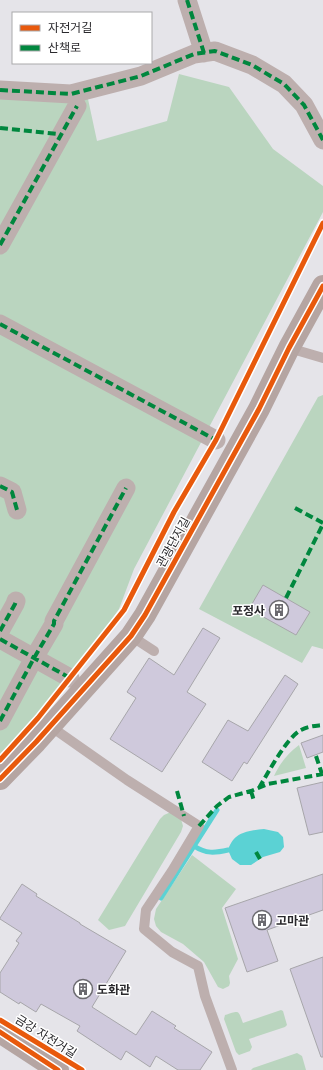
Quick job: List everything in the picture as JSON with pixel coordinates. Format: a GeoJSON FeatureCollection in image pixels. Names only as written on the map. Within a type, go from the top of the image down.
{"type":"FeatureCollection","features":[{"type":"Feature","properties":{"kind":"street"},"geometry":{"type":"LineString","coordinates":[[187,0],[204,53]]}},
{"type":"Feature","properties":{"kind":"street"},"geometry":{"type":"LineString","coordinates":[[0,90],[71,94],[141,76],[194,54],[216,51],[252,65],[284,84],[304,105],[323,140]]}},
{"type":"Feature","properties":{"kind":"street"},"geometry":{"type":"LineString","coordinates":[[0,245],[77,106]]}},
{"type":"Feature","properties":{"kind":"street","name":"관광단지길"},"geometry":{"type":"LineString","coordinates":[[0,779],[36,742],[131,636],[145,615],[258,409],[288,348],[323,286]]}},
{"type":"Feature","properties":{"kind":"street"},"geometry":{"type":"LineString","coordinates":[[0,324],[216,440]]}},
{"type":"Feature","properties":{"kind":"street"},"geometry":{"type":"LineString","coordinates":[[0,486],[12,492],[17,510]]}},
{"type":"Feature","properties":{"kind":"street"},"geometry":{"type":"LineString","coordinates":[[0,721],[54,624],[54,621],[126,488]]}},
{"type":"Feature","properties":{"kind":"street"},"geometry":{"type":"LineString","coordinates":[[0,631],[16,601]]}},
{"type":"Feature","properties":{"kind":"street"},"geometry":{"type":"LineString","coordinates":[[0,639],[70,678]]}},
{"type":"Feature","properties":{"kind":"street"},"geometry":{"type":"LineString","coordinates":[[0,1032],[58,1070]]}},
{"type":"Feature","properties":{"kind":"lane"},"geometry":{"type":"LineString","coordinates":[[288,348],[323,358]]}},
{"type":"Feature","properties":{"kind":"lane"},"geometry":{"type":"LineString","coordinates":[[131,636],[154,651]]}},
{"type":"Feature","properties":{"kind":"lane"},"geometry":{"type":"LineString","coordinates":[[50,726],[127,780],[199,826],[146,910],[144,928],[172,952],[198,966],[205,996],[232,1070]]}},
{"type":"Feature","properties":{"kind":"green space"},"geometry":{"type":"Polygon","coordinates":[[[179,74],[229,87],[273,149],[323,186],[323,212],[134,569],[119,609],[96,642],[96,645],[26,728],[0,754],[0,99],[88,99],[97,141],[167,121],[179,74]]]}},
{"type":"Feature","properties":{"kind":"green space"},"geometry":{"type":"Polygon","coordinates":[[[323,395],[323,649],[312,646],[302,663],[199,609],[318,397],[323,395]]]}},
{"type":"Feature","properties":{"kind":"green space"},"geometry":{"type":"Polygon","coordinates":[[[299,745],[306,768],[274,776],[291,751],[299,745]]]}},
{"type":"Feature","properties":{"kind":"green space"},"geometry":{"type":"Polygon","coordinates":[[[171,812],[181,819],[183,826],[181,832],[125,926],[109,930],[98,920],[160,819],[164,815],[171,812]]]}},
{"type":"Feature","properties":{"kind":"green space"},"geometry":{"type":"Polygon","coordinates":[[[192,855],[236,889],[222,908],[238,959],[229,976],[229,986],[223,989],[218,987],[204,962],[183,944],[161,932],[156,926],[154,919],[156,909],[192,855]]]}},
{"type":"Feature","properties":{"kind":"green space"},"geometry":{"type":"Polygon","coordinates":[[[281,1010],[283,1011],[287,1025],[285,1027],[249,1039],[252,1047],[250,1051],[239,1055],[236,1052],[224,1019],[225,1015],[238,1012],[243,1023],[281,1010]]]}},
{"type":"Feature","properties":{"kind":"green space"},"geometry":{"type":"Polygon","coordinates":[[[297,1053],[302,1056],[306,1070],[251,1070],[253,1068],[297,1053]]]}},
{"type":"Feature","properties":{"kind":"water"},"geometry":{"type":"Polygon","coordinates":[[[264,829],[278,832],[283,837],[284,847],[280,852],[263,857],[251,865],[240,865],[232,859],[228,850],[237,836],[246,832],[264,829]]]}},
{"type":"Feature","properties":{"kind":"building","name":"포정사"},"geometry":{"type":"Polygon","coordinates":[[[263,585],[310,612],[296,635],[249,609],[263,585]]]}},
{"type":"Feature","properties":{"kind":"building"},"geometry":{"type":"Polygon","coordinates":[[[203,628],[220,638],[187,692],[206,704],[162,772],[110,739],[136,698],[127,692],[149,658],[174,675],[203,628]]]}},
{"type":"Feature","properties":{"kind":"building"},"geometry":{"type":"Polygon","coordinates":[[[285,675],[298,684],[247,764],[244,762],[232,781],[202,762],[228,720],[248,731],[285,675]]]}},
{"type":"Feature","properties":{"kind":"building"},"geometry":{"type":"Polygon","coordinates":[[[323,735],[323,752],[307,758],[301,743],[323,735]]]}},
{"type":"Feature","properties":{"kind":"building"},"geometry":{"type":"Polygon","coordinates":[[[323,782],[323,832],[309,835],[297,788],[323,782]]]}},
{"type":"Feature","properties":{"kind":"building","name":"고마관"},"geometry":{"type":"Polygon","coordinates":[[[323,874],[323,910],[267,930],[278,961],[247,972],[225,908],[323,874]]]}},
{"type":"Feature","properties":{"kind":"building"},"geometry":{"type":"Polygon","coordinates":[[[22,884],[37,894],[36,896],[126,951],[92,1007],[136,1035],[152,1011],[176,1026],[174,1028],[212,1052],[200,1070],[178,1070],[156,1056],[150,1067],[126,1051],[121,1060],[77,1031],[80,1026],[41,1004],[36,1012],[20,1002],[19,1004],[0,992],[0,973],[19,943],[16,941],[22,933],[0,918],[22,884]]]}},
{"type":"Feature","properties":{"kind":"building"},"geometry":{"type":"Polygon","coordinates":[[[323,957],[323,1057],[321,1057],[290,969],[323,957]]]}},
{"type":"Feature","properties":{"kind":"waterway"},"geometry":{"type":"LineString","coordinates":[[161,898],[217,810]]}},
{"type":"Feature","properties":{"kind":"waterway"},"geometry":{"type":"LineString","coordinates":[[194,846],[211,852],[228,850]]}},
{"type":"Feature","properties":{"kind":"marked path"},"geometry":{"type":"LineString","coordinates":[[187,0],[204,53]]}},
{"type":"Feature","properties":{"kind":"marked path"},"geometry":{"type":"LineString","coordinates":[[0,90],[71,94],[141,76],[194,54],[215,51],[252,65],[284,84],[304,105],[323,140]]}},
{"type":"Feature","properties":{"kind":"marked path"},"geometry":{"type":"LineString","coordinates":[[0,245],[77,106]]}},
{"type":"Feature","properties":{"kind":"marked path"},"geometry":{"type":"LineString","coordinates":[[0,128],[57,134]]}},
{"type":"Feature","properties":{"kind":"marked path"},"geometry":{"type":"LineString","coordinates":[[0,324],[216,440]]}},
{"type":"Feature","properties":{"kind":"marked path"},"geometry":{"type":"LineString","coordinates":[[0,486],[12,492],[17,510]]}},
{"type":"Feature","properties":{"kind":"marked path"},"geometry":{"type":"LineString","coordinates":[[0,721],[54,624],[54,621],[126,488]]}},
{"type":"Feature","properties":{"kind":"marked path"},"geometry":{"type":"LineString","coordinates":[[295,508],[323,523]]}},
{"type":"Feature","properties":{"kind":"marked path"},"geometry":{"type":"LineString","coordinates":[[286,598],[323,524]]}},
{"type":"Feature","properties":{"kind":"marked path"},"geometry":{"type":"LineString","coordinates":[[0,631],[16,601]]}},
{"type":"Feature","properties":{"kind":"marked path"},"geometry":{"type":"LineString","coordinates":[[0,639],[70,678]]}},
{"type":"Feature","properties":{"kind":"marked path"},"geometry":{"type":"LineString","coordinates":[[259,788],[284,747],[296,734],[301,730],[312,726],[323,725]]}},
{"type":"Feature","properties":{"kind":"marked path"},"geometry":{"type":"LineString","coordinates":[[316,756],[322,774]]}},
{"type":"Feature","properties":{"kind":"marked path"},"geometry":{"type":"LineString","coordinates":[[199,826],[217,806],[229,797],[251,791],[268,784],[323,774]]}},
{"type":"Feature","properties":{"kind":"marked path"},"geometry":{"type":"LineString","coordinates":[[177,791],[184,816]]}},
{"type":"Feature","properties":{"kind":"marked path"},"geometry":{"type":"LineString","coordinates":[[251,791],[254,801]]}},
{"type":"Feature","properties":{"kind":"marked path"},"geometry":{"type":"LineString","coordinates":[[256,852],[260,859]]}},
{"type":"Feature","properties":{"kind":"cycle path"},"geometry":{"type":"LineString","coordinates":[[0,760],[38,718],[124,610],[174,512],[216,440],[323,223]]}},
{"type":"Feature","properties":{"kind":"cycle path"},"geometry":{"type":"LineString","coordinates":[[0,779],[36,742],[131,636],[145,615],[259,409],[289,348],[323,286]]}},
{"type":"Feature","properties":{"kind":"cycle path","name":"금강 자전거길"},"geometry":{"type":"LineString","coordinates":[[0,1020],[82,1070]]}},
{"type":"Feature","properties":{"kind":"cycle path"},"geometry":{"type":"LineString","coordinates":[[0,1032],[58,1070]]}},
{"type":"Feature","properties":{"kind":"place","name":"포정사"},"geometry":{"type":"Point","coordinates":[279,610]}},
{"type":"Feature","properties":{"kind":"place","name":"고마관"},"geometry":{"type":"Point","coordinates":[262,920]}},
{"type":"Feature","properties":{"kind":"place","name":"도화관"},"geometry":{"type":"Point","coordinates":[83,989]}}]}
